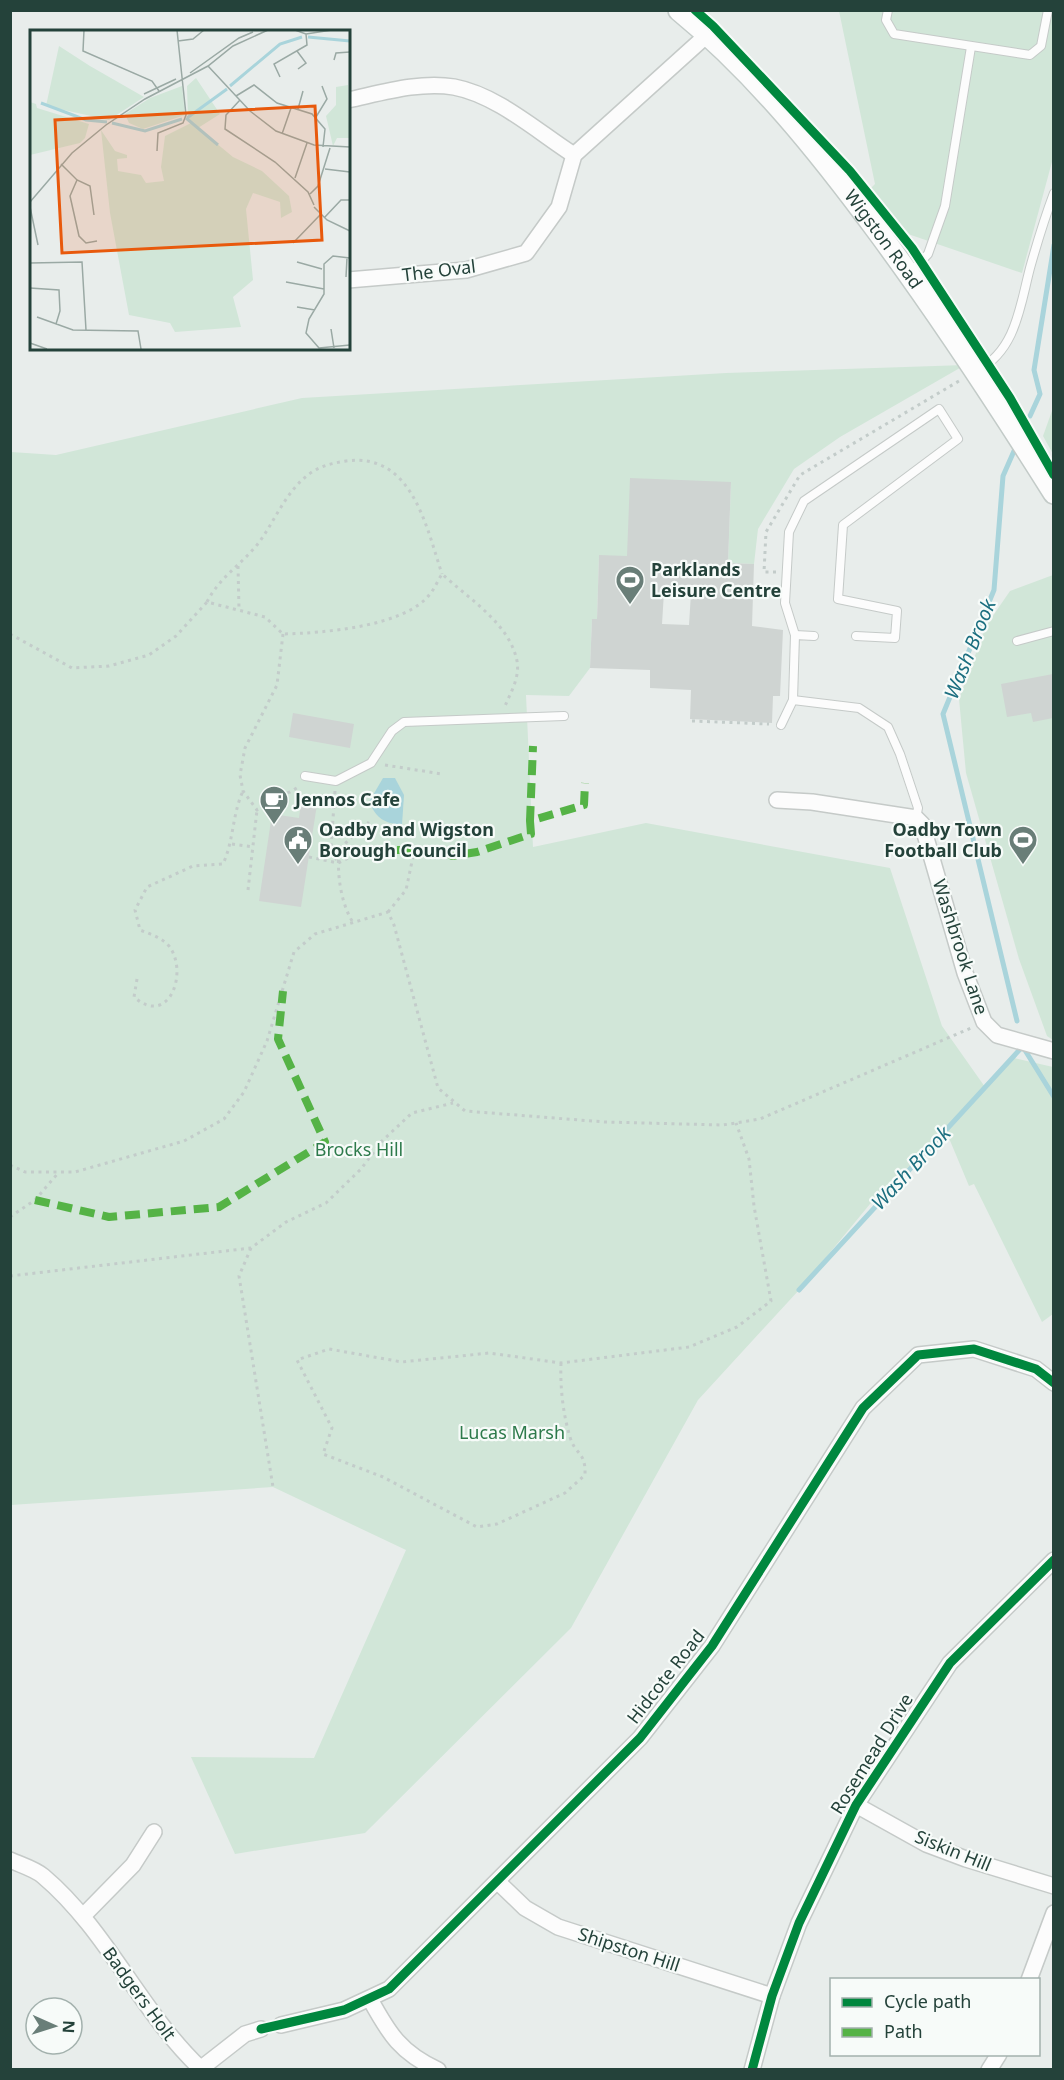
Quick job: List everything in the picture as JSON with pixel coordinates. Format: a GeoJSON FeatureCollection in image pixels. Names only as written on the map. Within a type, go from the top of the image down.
{"type":"FeatureCollection","features":[{"type":"Feature","properties":{"kind":"main road","name":"Wigston Road"},"geometry":{"type":"LineString","coordinates":[[679,10],[708,34],[796,126],[909,274],[976,371],[1053,493]]}},
{"type":"Feature","properties":{"kind":"street"},"geometry":{"type":"LineString","coordinates":[[350,100],[403,88],[453,87],[487,99],[574,156],[708,34]]}},
{"type":"Feature","properties":{"kind":"street","name":"The Oval"},"geometry":{"type":"LineString","coordinates":[[350,280],[466,270],[526,253],[559,207],[574,156]]}},
{"type":"Feature","properties":{"kind":"street"},"geometry":{"type":"LineString","coordinates":[[777,800],[812,802],[916,819]]}},
{"type":"Feature","properties":{"kind":"street","name":"Washbrook Lane"},"geometry":{"type":"LineString","coordinates":[[916,819],[922,824],[965,973],[984,1022],[997,1035],[1015,1042],[1052,1050]]}},
{"type":"Feature","properties":{"kind":"street","name":"Hidcote Road"},"geometry":{"type":"LineString","coordinates":[[281,2025],[314,2019],[370,1999],[405,1976],[640,1738],[712,1646],[863,1408],[918,1355],[974,1349],[1036,1369],[1053,1383]]}},
{"type":"Feature","properties":{"kind":"street","name":"Rosemead Drive"},"geometry":{"type":"LineString","coordinates":[[752,2070],[772,1996],[799,1923],[856,1805],[950,1663],[1053,1560]]}},
{"type":"Feature","properties":{"kind":"street","name":"Siskin Hill"},"geometry":{"type":"LineString","coordinates":[[856,1805],[926,1844],[966,1860],[1053,1886]]}},
{"type":"Feature","properties":{"kind":"street"},"geometry":{"type":"LineString","coordinates":[[83,1916],[133,1865],[154,1833]]}},
{"type":"Feature","properties":{"kind":"street","name":"Badgers Holt"},"geometry":{"type":"LineString","coordinates":[[10,1860],[42,1875],[83,1916],[178,2047],[199,2069]]}},
{"type":"Feature","properties":{"kind":"street","name":"Shipston Hill"},"geometry":{"type":"LineString","coordinates":[[498,1882],[525,1908],[558,1927],[772,1996]]}},
{"type":"Feature","properties":{"kind":"street"},"geometry":{"type":"LineString","coordinates":[[1030,1978],[1049,1941],[1053,1913]]}},
{"type":"Feature","properties":{"kind":"street"},"geometry":{"type":"LineString","coordinates":[[370,1999],[398,2045],[413,2057],[438,2070]]}},
{"type":"Feature","properties":{"kind":"street"},"geometry":{"type":"LineString","coordinates":[[199,2069],[245,2034],[261,2029]]}},
{"type":"Feature","properties":{"kind":"street"},"geometry":{"type":"LineString","coordinates":[[989,2070],[998,2056]]}},
{"type":"Feature","properties":{"kind":"lane"},"geometry":{"type":"LineString","coordinates":[[888,10],[886,20],[894,33],[1030,55],[1041,46],[1048,10]]}},
{"type":"Feature","properties":{"kind":"lane"},"geometry":{"type":"LineString","coordinates":[[909,274],[928,254],[945,206],[971,47]]}},
{"type":"Feature","properties":{"kind":"lane"},"geometry":{"type":"LineString","coordinates":[[976,371],[995,360],[1017,324],[1053,193]]}},
{"type":"Feature","properties":{"kind":"lane"},"geometry":{"type":"LineString","coordinates":[[781,725],[793,700],[795,635],[785,603],[789,532],[804,501],[939,410],[958,439],[843,525],[838,598],[897,611],[895,638],[856,636]]}},
{"type":"Feature","properties":{"kind":"lane"},"geometry":{"type":"LineString","coordinates":[[1017,641],[1053,631]]}},
{"type":"Feature","properties":{"kind":"lane"},"geometry":{"type":"LineString","coordinates":[[795,635],[814,636]]}},
{"type":"Feature","properties":{"kind":"lane","name":"Washbrook Lane"},"geometry":{"type":"LineString","coordinates":[[793,700],[859,708],[888,727],[918,807],[916,819]]}},
{"type":"Feature","properties":{"kind":"lane"},"geometry":{"type":"LineString","coordinates":[[305,776],[336,781],[371,763],[392,731],[404,722],[564,716]]}},
{"type":"Feature","properties":{"kind":"path"},"geometry":{"type":"LineString","coordinates":[[779,573],[764,572],[766,532],[800,475],[976,371]]}},
{"type":"Feature","properties":{"kind":"path"},"geometry":{"type":"LineString","coordinates":[[10,634],[72,668],[110,666],[149,655],[176,636],[207,602],[215,586],[260,542],[286,497],[311,472],[327,464],[357,460],[381,464],[398,475],[413,496],[426,522],[442,574],[507,634],[517,663],[516,682],[499,718]]}},
{"type":"Feature","properties":{"kind":"path"},"geometry":{"type":"LineString","coordinates":[[238,565],[239,609]]}},
{"type":"Feature","properties":{"kind":"path"},"geometry":{"type":"LineString","coordinates":[[207,602],[265,617],[283,634],[323,633],[402,615],[429,596],[442,574]]}},
{"type":"Feature","properties":{"kind":"path"},"geometry":{"type":"LineString","coordinates":[[248,890],[257,810],[243,791],[240,776],[245,748],[277,685],[283,634]]}},
{"type":"Feature","properties":{"kind":"path"},"geometry":{"type":"LineString","coordinates":[[692,721],[781,725]]}},
{"type":"Feature","properties":{"kind":"path"},"geometry":{"type":"LineString","coordinates":[[371,763],[442,774]]}},
{"type":"Feature","properties":{"kind":"path"},"geometry":{"type":"LineString","coordinates":[[257,810],[277,795],[290,792],[303,784],[305,776]]}},
{"type":"Feature","properties":{"kind":"path"},"geometry":{"type":"LineString","coordinates":[[336,781],[331,848],[338,863]]}},
{"type":"Feature","properties":{"kind":"path"},"geometry":{"type":"LineString","coordinates":[[137,979],[134,997],[142,1004],[159,1006],[170,999],[177,978],[176,959],[169,946],[157,936],[140,930],[135,910],[147,887],[193,866],[223,864],[232,844],[234,811],[243,791]]}},
{"type":"Feature","properties":{"kind":"path"},"geometry":{"type":"LineString","coordinates":[[352,921],[344,908],[338,863],[339,849],[369,822]]}},
{"type":"Feature","properties":{"kind":"path"},"geometry":{"type":"LineString","coordinates":[[232,844],[254,847]]}},
{"type":"Feature","properties":{"kind":"path"},"geometry":{"type":"LineString","coordinates":[[309,857],[338,863],[367,849],[397,850]]}},
{"type":"Feature","properties":{"kind":"path"},"geometry":{"type":"LineString","coordinates":[[10,1165],[25,1172],[75,1172],[184,1141],[224,1119],[244,1092],[267,1041],[294,952],[315,934],[388,912],[406,890],[414,852]]}},
{"type":"Feature","properties":{"kind":"path"},"geometry":{"type":"LineString","coordinates":[[388,912],[394,925],[438,1088],[465,1111],[604,1122],[736,1123],[760,1119],[984,1022]]}},
{"type":"Feature","properties":{"kind":"path"},"geometry":{"type":"LineString","coordinates":[[10,1276],[251,1248],[286,1222],[326,1203],[361,1169],[382,1141],[412,1113],[453,1103]]}},
{"type":"Feature","properties":{"kind":"path"},"geometry":{"type":"LineString","coordinates":[[561,1363],[560,1389],[570,1439],[585,1460],[585,1475],[565,1493],[497,1524],[477,1527],[383,1478],[323,1454],[332,1428],[297,1360],[329,1349],[402,1362],[489,1353],[561,1363],[690,1347],[737,1327],[771,1301],[754,1206],[749,1159],[736,1123]]}},
{"type":"Feature","properties":{"kind":"path"},"geometry":{"type":"LineString","coordinates":[[10,1217],[35,1200],[59,1172]]}},
{"type":"Feature","properties":{"kind":"path"},"geometry":{"type":"LineString","coordinates":[[251,1248],[239,1276],[273,1487]]}},
{"type":"Feature","properties":{"kind":"green space"},"geometry":{"type":"Polygon","coordinates":[[[839,11],[1053,11],[1053,158],[1022,273],[908,234],[871,188],[875,184],[839,11]]]}},
{"type":"Feature","properties":{"kind":"green space","name":"Brocks Hill"},"geometry":{"type":"Polygon","coordinates":[[[965,365],[840,437],[794,469],[758,529],[754,564],[728,563],[731,482],[627,556],[599,556],[597,619],[592,619],[590,668],[569,696],[526,695],[533,847],[646,823],[890,868],[942,1026],[985,1087],[1014,1058],[1053,1067],[1053,1314],[1042,1322],[974,1184],[969,1186],[946,1131],[870,1204],[799,1290],[698,1400],[571,1628],[365,1833],[235,1854],[191,1757],[314,1758],[406,1550],[273,1487],[11,1505],[11,452],[56,455],[302,398],[726,373],[965,365]]]}},
{"type":"Feature","properties":{"kind":"green space"},"geometry":{"type":"Polygon","coordinates":[[[1053,408],[1054,454],[1043,436],[1053,408]]]}},
{"type":"Feature","properties":{"kind":"green space","name":"Oadby Town Football Club"},"geometry":{"type":"Polygon","coordinates":[[[1053,575],[1053,1040],[1047,1036],[1019,959],[966,773],[959,699],[986,626],[1010,591],[1053,575]]]}},
{"type":"Feature","properties":{"kind":"water"},"geometry":{"type":"Polygon","coordinates":[[[383,778],[395,778],[404,795],[402,825],[382,819],[369,802],[383,778]]]}},
{"type":"Feature","properties":{"kind":"building","name":"Parklands Leisure Centre"},"geometry":{"type":"Polygon","coordinates":[[[630,478],[731,482],[728,563],[754,564],[752,626],[783,630],[780,696],[773,696],[772,723],[690,719],[691,690],[650,688],[650,670],[590,668],[592,619],[597,619],[599,555],[627,556],[630,478]],[[664,592],[662,624],[689,625],[691,593],[664,592]]]}},
{"type":"Feature","properties":{"kind":"building"},"geometry":{"type":"Polygon","coordinates":[[[1053,674],[1053,718],[1033,722],[1031,713],[1007,717],[1001,684],[1053,674]]]}},
{"type":"Feature","properties":{"kind":"building"},"geometry":{"type":"Polygon","coordinates":[[[293,713],[354,724],[350,748],[289,737],[293,713]]]}},
{"type":"Feature","properties":{"kind":"building"},"geometry":{"type":"Polygon","coordinates":[[[302,795],[318,798],[301,907],[259,901],[272,814],[299,818],[302,795]]]}},
{"type":"Feature","properties":{"kind":"waterway","name":"Wash Brook"},"geometry":{"type":"LineString","coordinates":[[1030,416],[1040,394],[1034,370],[1054,245]]}},
{"type":"Feature","properties":{"kind":"waterway","name":"Wash Brook"},"geometry":{"type":"LineString","coordinates":[[1014,451],[1003,476],[994,590],[943,714],[1017,1021]]}},
{"type":"Feature","properties":{"kind":"waterway","name":"Wash Brook"},"geometry":{"type":"LineString","coordinates":[[799,1290],[1023,1046]]}},
{"type":"Feature","properties":{"kind":"waterway"},"geometry":{"type":"LineString","coordinates":[[1023,1047],[1054,1097]]}},
{"type":"Feature","properties":{"kind":"marked path"},"geometry":{"type":"LineString","coordinates":[[530,821],[533,746]]}},
{"type":"Feature","properties":{"kind":"marked path"},"geometry":{"type":"LineString","coordinates":[[397,850],[445,851],[452,856],[477,852],[531,834],[530,821],[584,805],[585,783]]}},
{"type":"Feature","properties":{"kind":"marked path"},"geometry":{"type":"LineString","coordinates":[[35,1200],[109,1217],[219,1207],[325,1142],[278,1039],[283,991]]}},
{"type":"Feature","properties":{"kind":"cycle path"},"geometry":{"type":"LineString","coordinates":[[695,10],[713,26],[850,171],[912,248],[1010,398],[1054,475]]}},
{"type":"Feature","properties":{"kind":"cycle path"},"geometry":{"type":"LineString","coordinates":[[261,2029],[344,2010],[389,1989],[640,1738],[712,1646],[863,1408],[918,1355],[974,1349],[1036,1369],[1054,1383]]}},
{"type":"Feature","properties":{"kind":"cycle path"},"geometry":{"type":"LineString","coordinates":[[752,2070],[772,1996],[799,1923],[856,1805],[950,1663],[1054,1560]]}},
{"type":"Feature","properties":{"kind":"place","name":"Parklands Leisure Centre"},"geometry":{"type":"Point","coordinates":[630,606]}},
{"type":"Feature","properties":{"kind":"place","name":"Jennos Cafe"},"geometry":{"type":"Point","coordinates":[274,826]}},
{"type":"Feature","properties":{"kind":"place","name":"Oadby and Wigston Borough Council"},"geometry":{"type":"Point","coordinates":[298,866]}},
{"type":"Feature","properties":{"kind":"place","name":"Oadby Town Football Club"},"geometry":{"type":"Point","coordinates":[1023,866]}},
{"type":"Feature","properties":{"kind":"park label","name":"Lucas Marsh"},"geometry":{"type":"Point","coordinates":[512,1433]}}]}
